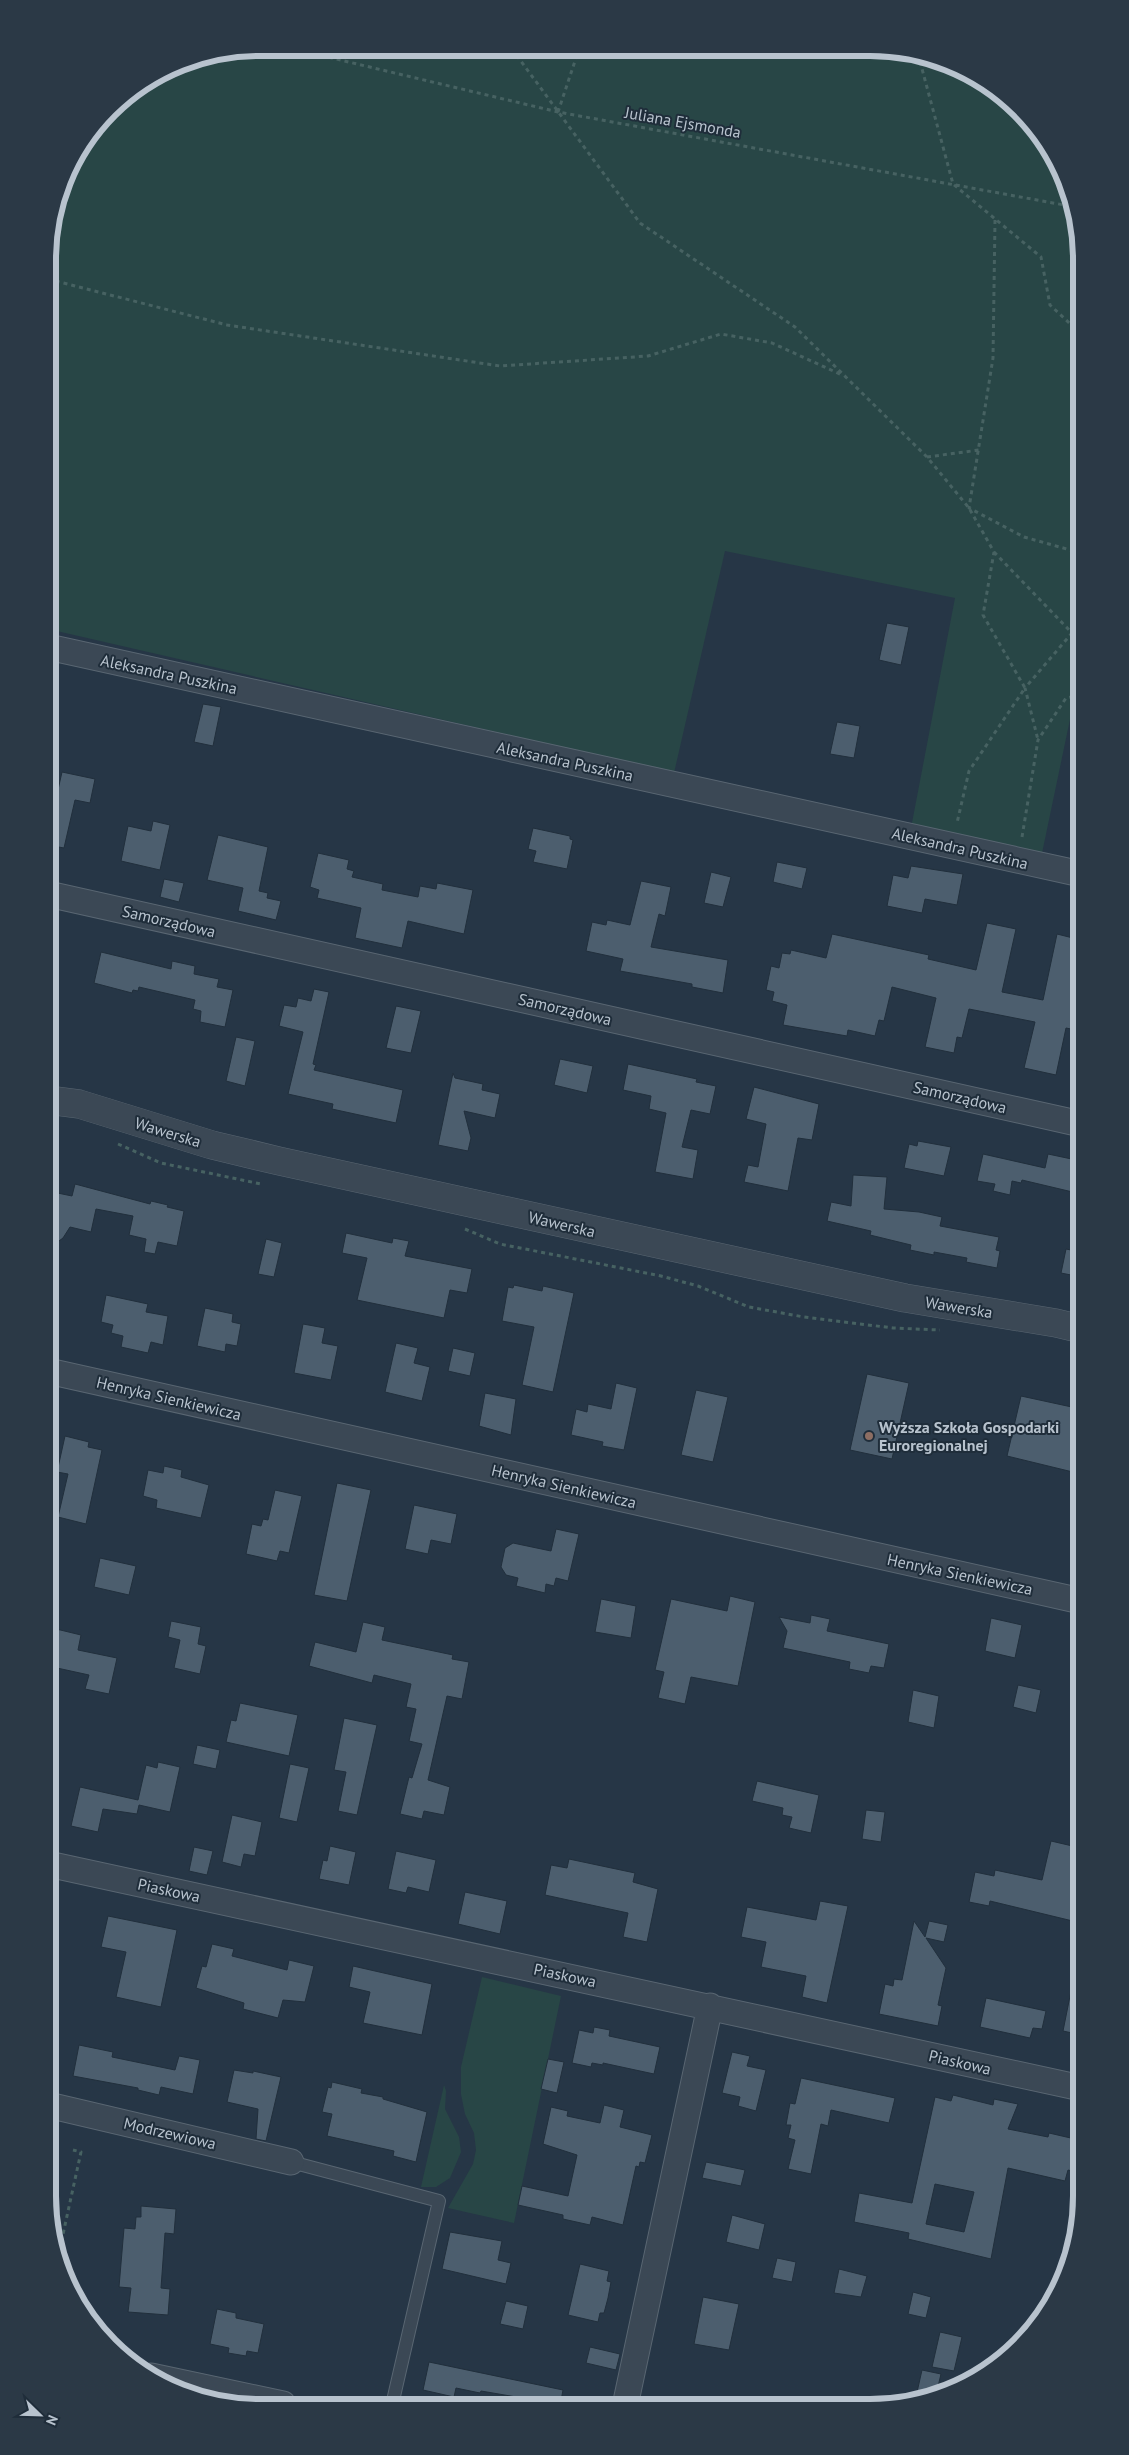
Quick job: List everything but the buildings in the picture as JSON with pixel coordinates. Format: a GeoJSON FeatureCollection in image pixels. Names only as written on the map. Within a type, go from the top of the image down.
{"type":"FeatureCollection","features":[{"type":"Feature","properties":{"kind":"street","name":"Aleksandra Puszkina"},"geometry":{"type":"LineString","coordinates":[[56,649],[1073,872]]}},
{"type":"Feature","properties":{"kind":"street","name":"Samorządowa"},"geometry":{"type":"LineString","coordinates":[[56,896],[1073,1122]]}},
{"type":"Feature","properties":{"kind":"street","name":"Wawerska"},"geometry":{"type":"LineString","coordinates":[[56,1101],[79,1104],[212,1145],[289,1163],[905,1298],[1073,1327]]}},
{"type":"Feature","properties":{"kind":"street","name":"Henryka Sienkiewicza"},"geometry":{"type":"LineString","coordinates":[[56,1374],[1073,1599]]}},
{"type":"Feature","properties":{"kind":"street","name":"Piaskowa"},"geometry":{"type":"LineString","coordinates":[[56,1866],[1073,2086]]}},
{"type":"Feature","properties":{"kind":"street"},"geometry":{"type":"LineString","coordinates":[[626,2399],[710,2006]]}},
{"type":"Feature","properties":{"kind":"street","name":"Modrzewiowa"},"geometry":{"type":"LineString","coordinates":[[56,2107],[292,2162]]}},
{"type":"Feature","properties":{"kind":"street"},"geometry":{"type":"LineString","coordinates":[[180,2382],[259,2399]]}},
{"type":"Feature","properties":{"kind":"lane"},"geometry":{"type":"LineString","coordinates":[[292,2162],[439,2201],[393,2399]]}},
{"type":"Feature","properties":{"kind":"path","name":"Juliana Ejsmonda"},"geometry":{"type":"LineString","coordinates":[[324,56],[558,112],[1066,205]]}},
{"type":"Feature","properties":{"kind":"path"},"geometry":{"type":"LineString","coordinates":[[517,56],[640,223],[794,327],[927,457],[968,508],[994,552],[1072,634]]}},
{"type":"Feature","properties":{"kind":"path"},"geometry":{"type":"LineString","coordinates":[[558,112],[578,56]]}},
{"type":"Feature","properties":{"kind":"path"},"geometry":{"type":"LineString","coordinates":[[920,63],[953,184],[1041,257],[1050,305],[1073,326]]}},
{"type":"Feature","properties":{"kind":"path"},"geometry":{"type":"LineString","coordinates":[[968,508],[993,358],[995,220]]}},
{"type":"Feature","properties":{"kind":"path"},"geometry":{"type":"LineString","coordinates":[[56,281],[227,325],[500,366],[648,356],[721,334],[772,342],[844,376]]}},
{"type":"Feature","properties":{"kind":"path"},"geometry":{"type":"LineString","coordinates":[[927,457],[979,450]]}},
{"type":"Feature","properties":{"kind":"path"},"geometry":{"type":"LineString","coordinates":[[968,508],[1024,537],[1073,551]]}},
{"type":"Feature","properties":{"kind":"path"},"geometry":{"type":"LineString","coordinates":[[994,552],[983,615],[1025,688],[1038,740],[1018,861]]}},
{"type":"Feature","properties":{"kind":"path"},"geometry":{"type":"LineString","coordinates":[[952,846],[969,771],[1025,688],[1072,634],[1073,630]]}},
{"type":"Feature","properties":{"kind":"path"},"geometry":{"type":"LineString","coordinates":[[1038,740],[1066,698],[1073,697]]}},
{"type":"Feature","properties":{"kind":"path"},"geometry":{"type":"LineString","coordinates":[[61,2241],[80,2152],[73,2150]]}},
{"type":"Feature","properties":{"kind":"green space"},"geometry":{"type":"Polygon","coordinates":[[[260,56],[869,56],[896,58],[922,63],[959,77],[993,98],[1031,136],[1046,158],[1062,194],[1069,220],[1073,260],[1073,705],[1041,858],[911,828],[955,598],[725,551],[674,773],[56,631],[56,260],[58,233],[67,194],[83,158],[98,136],[136,98],[158,83],[194,67],[220,60],[260,56]]]}},
{"type":"Feature","properties":{"kind":"green space"},"geometry":{"type":"Polygon","coordinates":[[[482,1977],[561,1996],[514,2223],[448,2208],[473,2164],[476,2150],[474,2133],[465,2114],[461,2094],[461,2067],[482,1977]]]}},
{"type":"Feature","properties":{"kind":"green space"},"geometry":{"type":"Polygon","coordinates":[[[444,2085],[446,2091],[445,2109],[459,2137],[461,2152],[450,2178],[436,2187],[421,2187],[444,2085]]]}},
{"type":"Feature","properties":{"kind":"place","name":"Wyższa Szkoła Gospodarki Euroregionalnej"},"geometry":{"type":"Point","coordinates":[869,1436]}}]}
